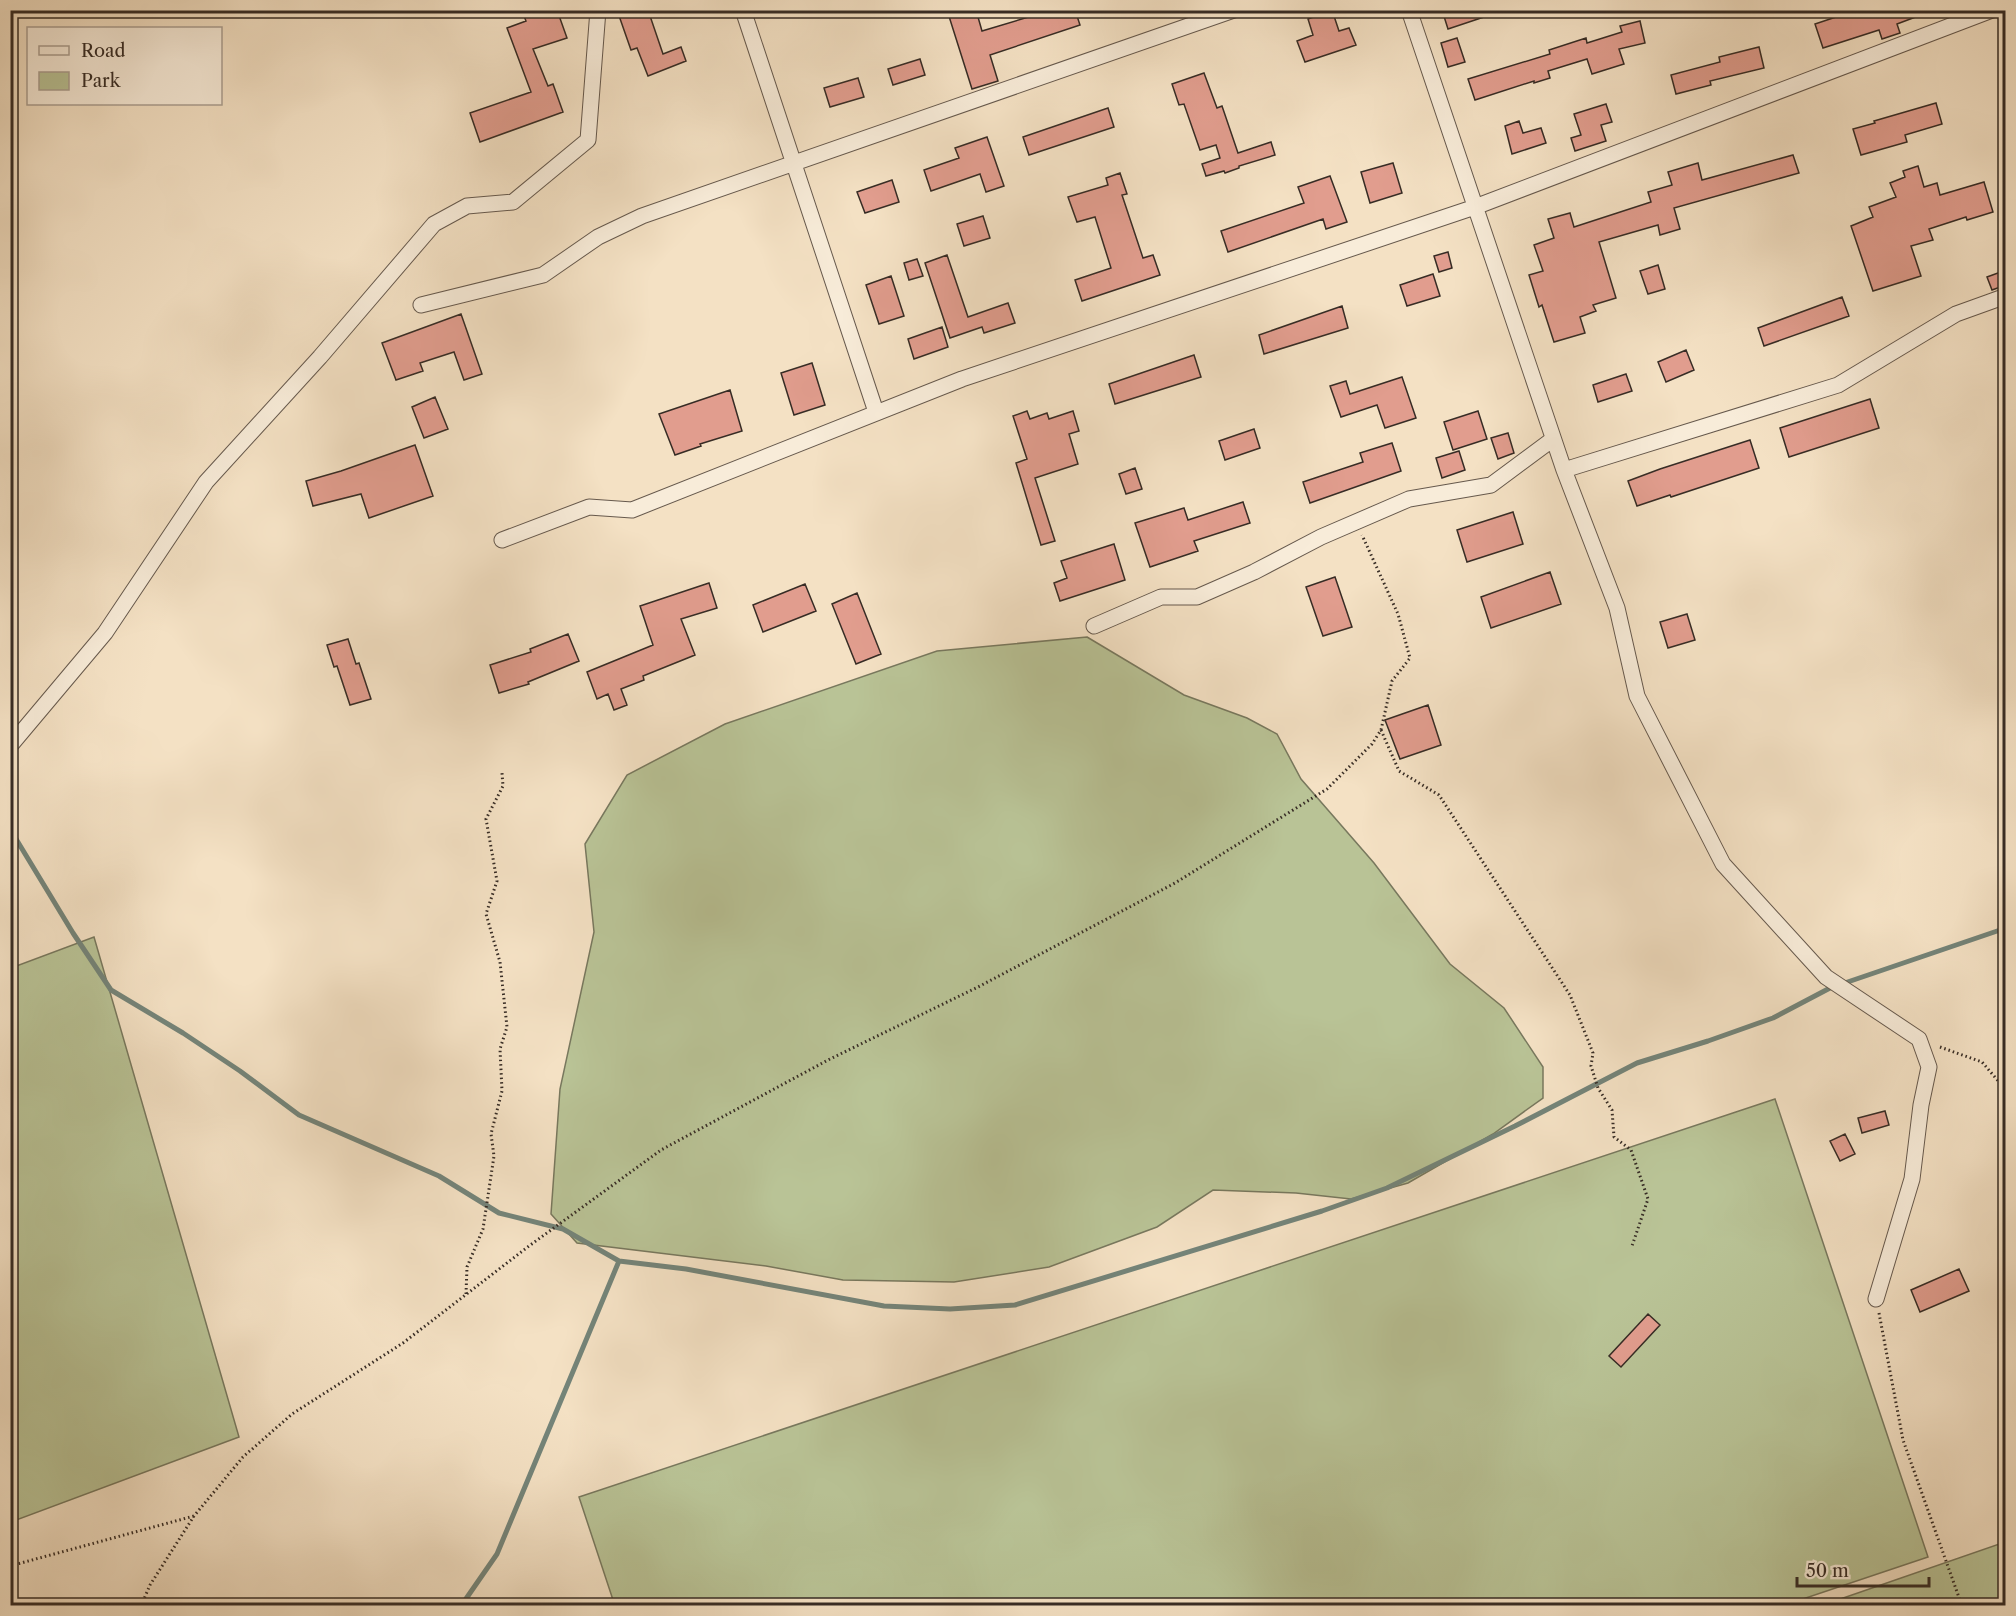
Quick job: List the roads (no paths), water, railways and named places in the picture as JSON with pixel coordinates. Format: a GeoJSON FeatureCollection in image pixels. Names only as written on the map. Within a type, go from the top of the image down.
{"type":"FeatureCollection","features":[{"type":"Feature","properties":{"kind":"street"},"geometry":{"type":"LineString","coordinates":[[10,746],[105,633],[206,482],[320,357],[434,224],[467,206],[513,202],[588,140],[598,10]]}},
{"type":"Feature","properties":{"kind":"street"},"geometry":{"type":"LineString","coordinates":[[743,10],[876,412]]}},
{"type":"Feature","properties":{"kind":"street"},"geometry":{"type":"LineString","coordinates":[[421,305],[543,275],[598,237],[642,216],[1234,10]]}},
{"type":"Feature","properties":{"kind":"street"},"geometry":{"type":"LineString","coordinates":[[1409,10],[1553,439],[1617,608],[1637,696],[1723,864],[1826,978],[1918,1039],[1929,1067],[1921,1105],[1912,1179],[1876,1299]]}},
{"type":"Feature","properties":{"kind":"street"},"geometry":{"type":"LineString","coordinates":[[502,540],[589,507],[632,510],[962,379],[1475,207],[1992,10]]}},
{"type":"Feature","properties":{"kind":"street"},"geometry":{"type":"LineString","coordinates":[[1564,470],[1838,385],[1956,314],[2006,296]]}},
{"type":"Feature","properties":{"kind":"street"},"geometry":{"type":"LineString","coordinates":[[1094,626],[1161,597],[1197,597],[1254,572],[1321,537],[1409,499],[1491,485],[1553,439]]}},
{"type":"Feature","properties":{"kind":"waterway"},"geometry":{"type":"LineString","coordinates":[[10,829],[73,933],[111,990],[183,1033],[240,1071],[299,1115],[439,1176],[499,1213],[563,1229],[619,1261],[686,1269],[884,1306],[950,1309],[1015,1305],[1322,1211],[1387,1188],[1637,1063],[1773,1018],[1830,988],[2006,928]]}},
{"type":"Feature","properties":{"kind":"waterway"},"geometry":{"type":"LineString","coordinates":[[461,1606],[497,1554],[619,1261]]}}]}
